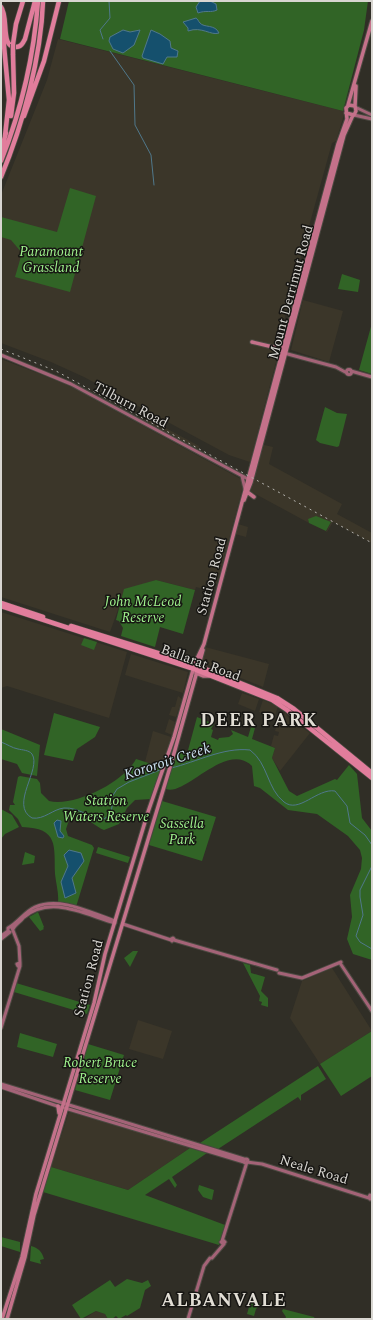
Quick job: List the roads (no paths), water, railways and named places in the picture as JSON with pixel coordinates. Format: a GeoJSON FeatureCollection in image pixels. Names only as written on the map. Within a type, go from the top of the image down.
{"type":"FeatureCollection","features":[{"type":"Feature","properties":{"kind":"highway"},"geometry":{"type":"LineString","coordinates":[[1,150],[13,99],[13,54],[16,24],[23,1]]}},
{"type":"Feature","properties":{"kind":"highway"},"geometry":{"type":"LineString","coordinates":[[1,7],[5,17],[6,41],[10,46],[17,47],[22,45],[25,39],[36,1]]}},
{"type":"Feature","properties":{"kind":"highway"},"geometry":{"type":"LineString","coordinates":[[1,161],[12,132],[25,83],[33,40],[36,1]]}},
{"type":"Feature","properties":{"kind":"highway"},"geometry":{"type":"LineString","coordinates":[[1,177],[10,156],[32,78],[44,1]]}},
{"type":"Feature","properties":{"kind":"highway"},"geometry":{"type":"LineString","coordinates":[[20,124],[37,82],[59,1]]}},
{"type":"Feature","properties":{"kind":"highway"},"geometry":{"type":"LineString","coordinates":[[1,12],[4,61],[9,100],[5,136]]}},
{"type":"Feature","properties":{"kind":"highway"},"geometry":{"type":"LineString","coordinates":[[1,19],[2,25]]}},
{"type":"Feature","properties":{"kind":"highway","name":"Ballarat Road"},"geometry":{"type":"LineString","coordinates":[[1,603],[90,634],[196,667],[277,698],[372,778]]}},
{"type":"Feature","properties":{"kind":"highway","name":"Ballarat Road"},"geometry":{"type":"LineString","coordinates":[[1,606],[81,631]]}},
{"type":"Feature","properties":{"kind":"highway","name":"Ballarat Road"},"geometry":{"type":"LineString","coordinates":[[90,634],[186,662],[210,675],[272,700],[312,727],[372,773]]}},
{"type":"Feature","properties":{"kind":"main road"},"geometry":{"type":"LineString","coordinates":[[358,75],[356,110],[353,115],[346,113],[346,108],[358,75],[372,21]]}},
{"type":"Feature","properties":{"kind":"main road"},"geometry":{"type":"LineString","coordinates":[[348,105],[355,107]]}},
{"type":"Feature","properties":{"kind":"main road","name":"Mount Derrimut Road"},"geometry":{"type":"LineString","coordinates":[[257,450],[284,359],[284,345],[296,297],[338,144],[347,120],[346,113]]}},
{"type":"Feature","properties":{"kind":"main road","name":"Mount Derrimut Road"},"geometry":{"type":"LineString","coordinates":[[251,475],[272,389],[292,330],[343,139],[353,115]]}},
{"type":"Feature","properties":{"kind":"main road"},"geometry":{"type":"LineString","coordinates":[[296,297],[301,295]]}},
{"type":"Feature","properties":{"kind":"main road"},"geometry":{"type":"LineString","coordinates":[[252,342],[280,348],[284,345]]}},
{"type":"Feature","properties":{"kind":"main road"},"geometry":{"type":"LineString","coordinates":[[272,389],[279,358],[276,352]]}},
{"type":"Feature","properties":{"kind":"main road","name":"Station Road"},"geometry":{"type":"LineString","coordinates":[[2,1319],[6,1313],[25,1257],[34,1216],[58,1136],[64,1106],[92,1008],[103,962],[156,789],[176,737],[203,646],[239,511],[251,475]]}},
{"type":"Feature","properties":{"kind":"main road"},"geometry":{"type":"LineString","coordinates":[[246,491],[254,497]]}},
{"type":"Feature","properties":{"kind":"main road","name":"Station Road"},"geometry":{"type":"LineString","coordinates":[[7,1319],[6,1313],[22,1256],[33,1205],[59,1118],[71,1093],[123,924],[169,772],[176,737],[191,679],[196,667]]}},
{"type":"Feature","properties":{"kind":"main road"},"geometry":{"type":"LineString","coordinates":[[156,789],[163,791]]}},
{"type":"Feature","properties":{"kind":"main road"},"geometry":{"type":"LineString","coordinates":[[116,920],[123,924]]}},
{"type":"Feature","properties":{"kind":"main road"},"geometry":{"type":"LineString","coordinates":[[71,1093],[72,1106]]}},
{"type":"Feature","properties":{"kind":"main road"},"geometry":{"type":"LineString","coordinates":[[51,1143],[55,1146],[61,1146],[58,1136]]}},
{"type":"Feature","properties":{"kind":"street"},"geometry":{"type":"LineString","coordinates":[[355,107],[372,115]]}},
{"type":"Feature","properties":{"kind":"street"},"geometry":{"type":"LineString","coordinates":[[353,115],[372,119]]}},
{"type":"Feature","properties":{"kind":"street"},"geometry":{"type":"LineString","coordinates":[[291,353],[289,348],[292,330]]}},
{"type":"Feature","properties":{"kind":"street"},"geometry":{"type":"LineString","coordinates":[[284,352],[349,372],[372,377]]}},
{"type":"Feature","properties":{"kind":"street"},"geometry":{"type":"LineString","coordinates":[[284,352],[308,360]]}},
{"type":"Feature","properties":{"kind":"street","name":"Tilburn Road"},"geometry":{"type":"LineString","coordinates":[[1,356],[65,381],[249,480]]}},
{"type":"Feature","properties":{"kind":"street"},"geometry":{"type":"LineString","coordinates":[[284,359],[290,356],[349,372]]}},
{"type":"Feature","properties":{"kind":"street"},"geometry":{"type":"LineString","coordinates":[[246,491],[241,475],[251,475]]}},
{"type":"Feature","properties":{"kind":"street"},"geometry":{"type":"LineString","coordinates":[[1,939],[32,910],[47,904],[59,904],[116,920]]}},
{"type":"Feature","properties":{"kind":"street"},"geometry":{"type":"LineString","coordinates":[[32,910],[44,907],[61,907],[116,920]]}},
{"type":"Feature","properties":{"kind":"street"},"geometry":{"type":"LineString","coordinates":[[123,924],[302,978],[341,962],[372,1010]]}},
{"type":"Feature","properties":{"kind":"street"},"geometry":{"type":"LineString","coordinates":[[1,1028],[19,965],[18,946],[15,935],[11,930]]}},
{"type":"Feature","properties":{"kind":"street"},"geometry":{"type":"LineString","coordinates":[[1,936],[11,930]]}},
{"type":"Feature","properties":{"kind":"street"},"geometry":{"type":"LineString","coordinates":[[1,1085],[64,1106]]}},
{"type":"Feature","properties":{"kind":"street"},"geometry":{"type":"LineString","coordinates":[[22,1093],[64,1106]]}},
{"type":"Feature","properties":{"kind":"street","name":"Neale Road"},"geometry":{"type":"LineString","coordinates":[[64,1106],[72,1106],[96,1116]]}},
{"type":"Feature","properties":{"kind":"street","name":"Neale Road"},"geometry":{"type":"LineString","coordinates":[[64,1106],[163,1136],[186,1145],[193,1145]]}},
{"type":"Feature","properties":{"kind":"street","name":"Neale Road"},"geometry":{"type":"LineString","coordinates":[[163,1136],[175,1138],[193,1145],[364,1196],[371,1195]]}},
{"type":"Feature","properties":{"kind":"street"},"geometry":{"type":"LineString","coordinates":[[175,1138],[184,1142],[186,1145]]}},
{"type":"Feature","properties":{"kind":"street"},"geometry":{"type":"LineString","coordinates":[[188,1319],[204,1266],[218,1251],[223,1242],[246,1161]]}},
{"type":"Feature","properties":{"kind":"water"},"geometry":{"type":"Polygon","coordinates":[[[200,1],[210,1],[216,4],[217,10],[198,13],[196,7],[200,1]]]}},
{"type":"Feature","properties":{"kind":"water"},"geometry":{"type":"Polygon","coordinates":[[[196,18],[200,23],[215,28],[219,33],[216,34],[202,30],[188,31],[188,28],[183,22],[196,18]]]}},
{"type":"Feature","properties":{"kind":"water"},"geometry":{"type":"Polygon","coordinates":[[[123,30],[130,32],[140,30],[134,45],[123,53],[113,49],[109,41],[110,37],[123,30]]]}},
{"type":"Feature","properties":{"kind":"water"},"geometry":{"type":"Polygon","coordinates":[[[151,30],[170,41],[171,48],[178,51],[177,57],[167,57],[163,64],[143,58],[142,56],[151,30]]]}},
{"type":"Feature","properties":{"kind":"water"},"geometry":{"type":"Polygon","coordinates":[[[57,820],[61,821],[60,831],[64,836],[63,838],[58,837],[54,823],[57,820]]]}},
{"type":"Feature","properties":{"kind":"water"},"geometry":{"type":"Polygon","coordinates":[[[69,850],[81,853],[84,861],[72,878],[76,893],[65,898],[61,882],[68,866],[64,855],[69,850]]]}},
{"type":"Feature","properties":{"kind":"waterway"},"geometry":{"type":"LineString","coordinates":[[103,39],[100,30],[110,18],[109,1]]}},
{"type":"Feature","properties":{"kind":"waterway"},"geometry":{"type":"LineString","coordinates":[[110,51],[134,85],[135,125],[151,155],[154,185]]}},
{"type":"Feature","properties":{"kind":"waterway","name":"Kororoit Creek"},"geometry":{"type":"LineString","coordinates":[[1,742],[32,754],[34,761],[33,768],[24,805],[26,812],[32,818],[41,817],[56,810],[69,808],[104,819],[111,814],[112,806],[110,800],[117,789],[129,782],[160,770]]}},
{"type":"Feature","properties":{"kind":"waterway","name":"Kororoit Creek"},"geometry":{"type":"LineString","coordinates":[[171,768],[220,753],[250,750],[261,762],[278,797],[284,802],[290,805],[296,805],[322,793],[335,791],[347,806],[350,823],[365,835],[372,845]]}},
{"type":"Feature","properties":{"kind":"waterway","name":"Kororoit Creek"},"geometry":{"type":"LineString","coordinates":[[372,866],[360,890],[363,915],[356,936],[360,942],[372,949]]}},
{"type":"Feature","properties":{"kind":"railway"},"geometry":{"type":"LineString","coordinates":[[1,349],[56,371],[372,543]]}},
{"type":"Feature","properties":{"kind":"district","name":"DEER PARK"},"geometry":{"type":"Point","coordinates":[259,720]}},
{"type":"Feature","properties":{"kind":"district","name":"ALBANVALE"},"geometry":{"type":"Point","coordinates":[224,1300]}},
{"type":"Feature","properties":{"kind":"park label","name":"Paramount Grassland"},"geometry":{"type":"Point","coordinates":[51,260]}},
{"type":"Feature","properties":{"kind":"park label","name":"John McLeod Reserve"},"geometry":{"type":"Point","coordinates":[143,610]}},
{"type":"Feature","properties":{"kind":"park label","name":"Station Waters Reserve"},"geometry":{"type":"Point","coordinates":[106,808]}},
{"type":"Feature","properties":{"kind":"park label","name":"Sassella Park"},"geometry":{"type":"Point","coordinates":[182,832]}},
{"type":"Feature","properties":{"kind":"park label","name":"Robert Bruce Reserve"},"geometry":{"type":"Point","coordinates":[100,1070]}}]}
